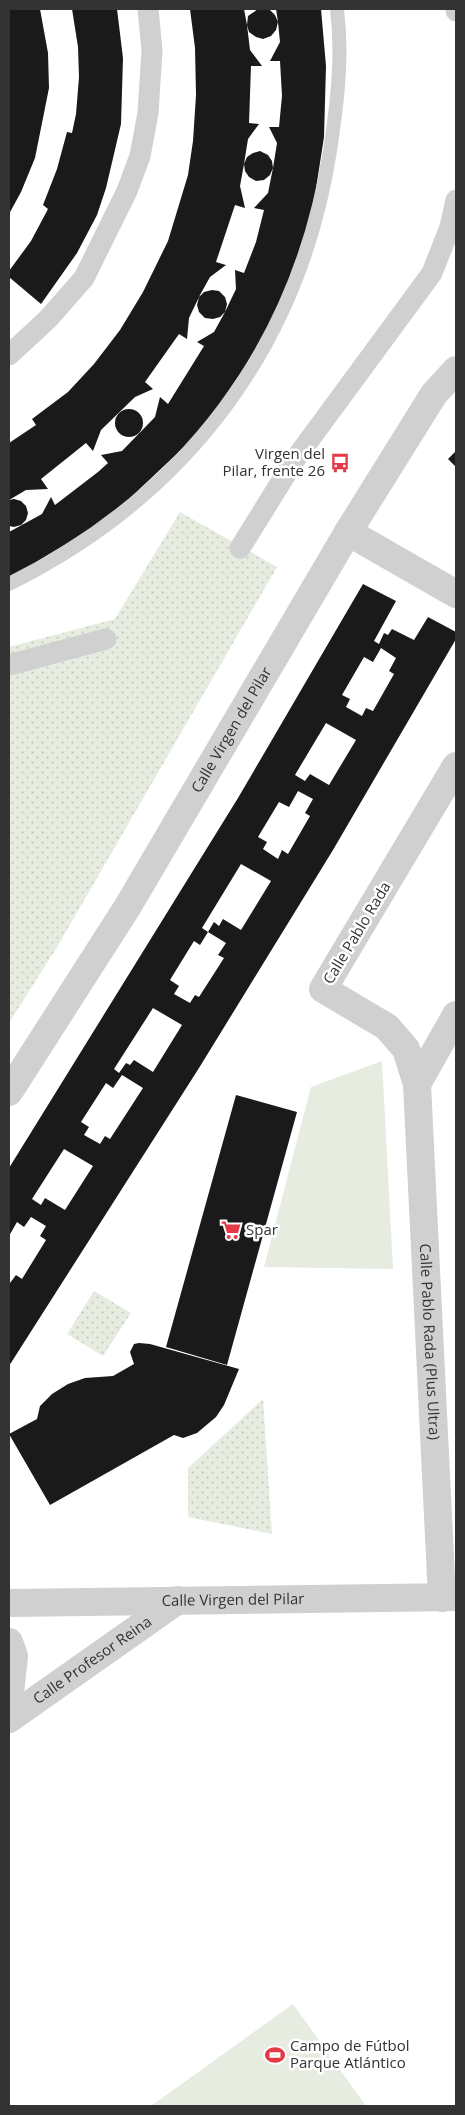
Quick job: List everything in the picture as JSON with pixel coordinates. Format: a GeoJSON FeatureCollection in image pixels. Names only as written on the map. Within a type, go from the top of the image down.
{"type":"FeatureCollection","features":[{"type":"Feature","properties":{"kind":"street"},"geometry":{"type":"LineString","coordinates":[[9,355],[48,320],[84,278],[127,192],[140,156],[148,113],[152,50],[148,9]]}},
{"type":"Feature","properties":{"kind":"street"},"geometry":{"type":"LineString","coordinates":[[432,273],[450,226],[456,200]]}},
{"type":"Feature","properties":{"kind":"street"},"geometry":{"type":"LineString","coordinates":[[240,548],[296,458],[432,273],[456,250]]}},
{"type":"Feature","properties":{"kind":"street","name":"Calle Virgen del Pilar"},"geometry":{"type":"LineString","coordinates":[[9,1092],[128,906],[348,532],[434,394],[456,370]]}},
{"type":"Feature","properties":{"kind":"street"},"geometry":{"type":"LineString","coordinates":[[348,532],[456,594]]}},
{"type":"Feature","properties":{"kind":"street"},"geometry":{"type":"LineString","coordinates":[[9,665],[106,639]]}},
{"type":"Feature","properties":{"kind":"street","name":"Calle Pablo Rada"},"geometry":{"type":"LineString","coordinates":[[417,1084],[406,1049],[387,1027],[323,989],[456,766]]}},
{"type":"Feature","properties":{"kind":"street"},"geometry":{"type":"LineString","coordinates":[[417,1084],[456,1015]]}},
{"type":"Feature","properties":{"kind":"street","name":"Calle Pablo Rada (Plus Ultra)"},"geometry":{"type":"LineString","coordinates":[[417,1084],[449,1598]]}},
{"type":"Feature","properties":{"kind":"street","name":"Calle Virgen del Pilar"},"geometry":{"type":"LineString","coordinates":[[9,1603],[449,1598]]}},
{"type":"Feature","properties":{"kind":"street","name":"Calle Profesor Reina"},"geometry":{"type":"LineString","coordinates":[[9,1719],[178,1600]]}},
{"type":"Feature","properties":{"kind":"street"},"geometry":{"type":"LineString","coordinates":[[9,1642],[14,1656],[9,1702]]}},
{"type":"Feature","properties":{"kind":"lane"},"geometry":{"type":"LineString","coordinates":[[9,584],[42,567],[100,531],[146,495],[178,464],[212,426],[264,348],[300,270],[315,226],[338,103],[340,35],[337,9]]}},
{"type":"Feature","properties":{"kind":"shaded area"},"geometry":{"type":"Polygon","coordinates":[[[180,512],[277,567],[57,947],[9,1023],[9,647],[115,619],[180,512]]]}},
{"type":"Feature","properties":{"kind":"shaded area"},"geometry":{"type":"Polygon","coordinates":[[[382,1061],[393,1269],[264,1267],[311,1087],[382,1061]]]}},
{"type":"Feature","properties":{"kind":"shaded area"},"geometry":{"type":"Polygon","coordinates":[[[94,1291],[131,1313],[103,1356],[67,1334],[94,1291]]]}},
{"type":"Feature","properties":{"kind":"shaded area"},"geometry":{"type":"Polygon","coordinates":[[[263,1399],[272,1534],[188,1517],[188,1468],[263,1399]]]}},
{"type":"Feature","properties":{"kind":"shaded area","name":"Campo de Fútbol Parque Atlántico"},"geometry":{"type":"Polygon","coordinates":[[[293,2004],[366,2106],[151,2106],[293,2004]]]}},
{"type":"Feature","properties":{"kind":"building"},"geometry":{"type":"Polygon","coordinates":[[[9,9],[40,9],[48,53],[49,88],[35,158],[21,192],[9,214],[9,9]]]}},
{"type":"Feature","properties":{"kind":"building"},"geometry":{"type":"Polygon","coordinates":[[[72,9],[117,9],[123,58],[121,124],[106,188],[97,215],[77,253],[41,304],[9,277],[9,271],[31,241],[48,209],[43,205],[57,169],[67,132],[72,133],[76,114],[79,77],[78,47],[72,9]]]}},
{"type":"Feature","properties":{"kind":"building"},"geometry":{"type":"Polygon","coordinates":[[[190,9],[244,9],[250,50],[262,66],[251,66],[249,123],[259,124],[248,139],[240,186],[245,208],[235,205],[216,262],[226,265],[210,277],[199,297],[189,318],[187,339],[179,334],[145,382],[153,389],[135,397],[101,430],[93,451],[86,443],[41,479],[48,489],[26,490],[9,500],[9,443],[36,425],[32,419],[68,392],[94,364],[120,330],[143,292],[168,241],[188,175],[193,141],[196,95],[195,48],[190,9]]]}},
{"type":"Feature","properties":{"kind":"building"},"geometry":{"type":"Polygon","coordinates":[[[258,9],[269,9],[275,15],[278,22],[276,30],[271,36],[263,39],[249,32],[247,25],[248,16],[258,9]]]}},
{"type":"Feature","properties":{"kind":"building"},"geometry":{"type":"Polygon","coordinates":[[[276,9],[321,9],[326,66],[324,137],[315,195],[305,235],[284,295],[255,352],[201,431],[110,517],[9,579],[9,532],[42,514],[51,497],[55,505],[98,472],[108,463],[101,455],[122,451],[155,417],[160,397],[168,404],[204,346],[197,342],[214,332],[236,289],[235,270],[244,273],[256,242],[264,210],[254,208],[268,193],[273,168],[277,143],[269,127],[279,127],[282,96],[280,61],[270,61],[280,42],[276,9]]]}},
{"type":"Feature","properties":{"kind":"building"},"geometry":{"type":"Polygon","coordinates":[[[260,151],[268,155],[272,161],[273,168],[270,175],[264,180],[256,181],[249,177],[245,171],[244,164],[247,157],[253,153],[260,151]]]}},
{"type":"Feature","properties":{"kind":"building"},"geometry":{"type":"Polygon","coordinates":[[[219,291],[225,297],[227,304],[225,312],[220,317],[213,319],[205,318],[199,312],[197,305],[199,297],[204,292],[219,291]]]}},
{"type":"Feature","properties":{"kind":"building"},"geometry":{"type":"Polygon","coordinates":[[[129,409],[139,413],[143,423],[139,433],[129,437],[119,433],[115,423],[119,413],[129,409]]]}},
{"type":"Feature","properties":{"kind":"building"},"geometry":{"type":"Polygon","coordinates":[[[456,451],[456,467],[448,459],[456,451]]]}},
{"type":"Feature","properties":{"kind":"building"},"geometry":{"type":"Polygon","coordinates":[[[9,500],[21,501],[26,506],[28,513],[26,520],[21,525],[14,527],[9,526],[9,500]]]}},
{"type":"Feature","properties":{"kind":"building"},"geometry":{"type":"Polygon","coordinates":[[[363,584],[396,601],[374,641],[379,644],[384,633],[388,635],[392,629],[414,640],[428,617],[456,632],[456,639],[333,850],[199,1068],[9,1366],[9,1282],[16,1275],[22,1279],[46,1240],[40,1236],[46,1226],[31,1217],[24,1227],[17,1222],[9,1236],[9,1168],[238,798],[363,584]],[[381,648],[373,662],[364,657],[342,695],[350,699],[346,707],[362,716],[366,708],[373,711],[394,674],[389,671],[396,658],[381,648]],[[326,723],[295,775],[305,781],[310,774],[329,785],[356,740],[326,723]],[[298,791],[289,807],[279,802],[258,837],[267,842],[263,849],[278,859],[282,850],[288,854],[310,816],[305,813],[313,799],[298,791]],[[241,864],[202,928],[208,932],[214,922],[219,926],[223,919],[241,930],[271,881],[241,864]],[[208,932],[200,945],[194,941],[170,980],[179,986],[174,994],[190,1003],[195,995],[199,997],[224,958],[218,955],[226,943],[208,932]],[[153,1008],[114,1069],[119,1073],[126,1063],[130,1065],[134,1060],[153,1072],[182,1025],[153,1008]],[[122,1075],[113,1088],[106,1083],[81,1122],[89,1127],[84,1135],[100,1144],[105,1136],[110,1139],[143,1088],[122,1075]],[[64,1149],[32,1199],[41,1205],[45,1198],[65,1210],[93,1166],[64,1149]]]}},
{"type":"Feature","properties":{"kind":"building","name":"Spar"},"geometry":{"type":"Polygon","coordinates":[[[236,1095],[297,1112],[227,1365],[166,1347],[236,1095]]]}},
{"type":"Feature","properties":{"kind":"building"},"geometry":{"type":"Polygon","coordinates":[[[134,1344],[150,1344],[239,1369],[224,1405],[216,1417],[197,1433],[183,1438],[174,1435],[50,1505],[9,1434],[37,1419],[40,1406],[52,1394],[68,1384],[85,1378],[113,1376],[134,1364],[130,1352],[134,1344]]]}},
{"type":"Feature","properties":{"kind":"place","name":"Virgen del Pilar, frente 26"},"geometry":{"type":"Point","coordinates":[340,463]}},
{"type":"Feature","properties":{"kind":"place","name":"Spar"},"geometry":{"type":"Point","coordinates":[231,1230]}},
{"type":"Feature","properties":{"kind":"place","name":"Campo de Fútbol Parque Atlántico"},"geometry":{"type":"Point","coordinates":[275,2055]}}]}
